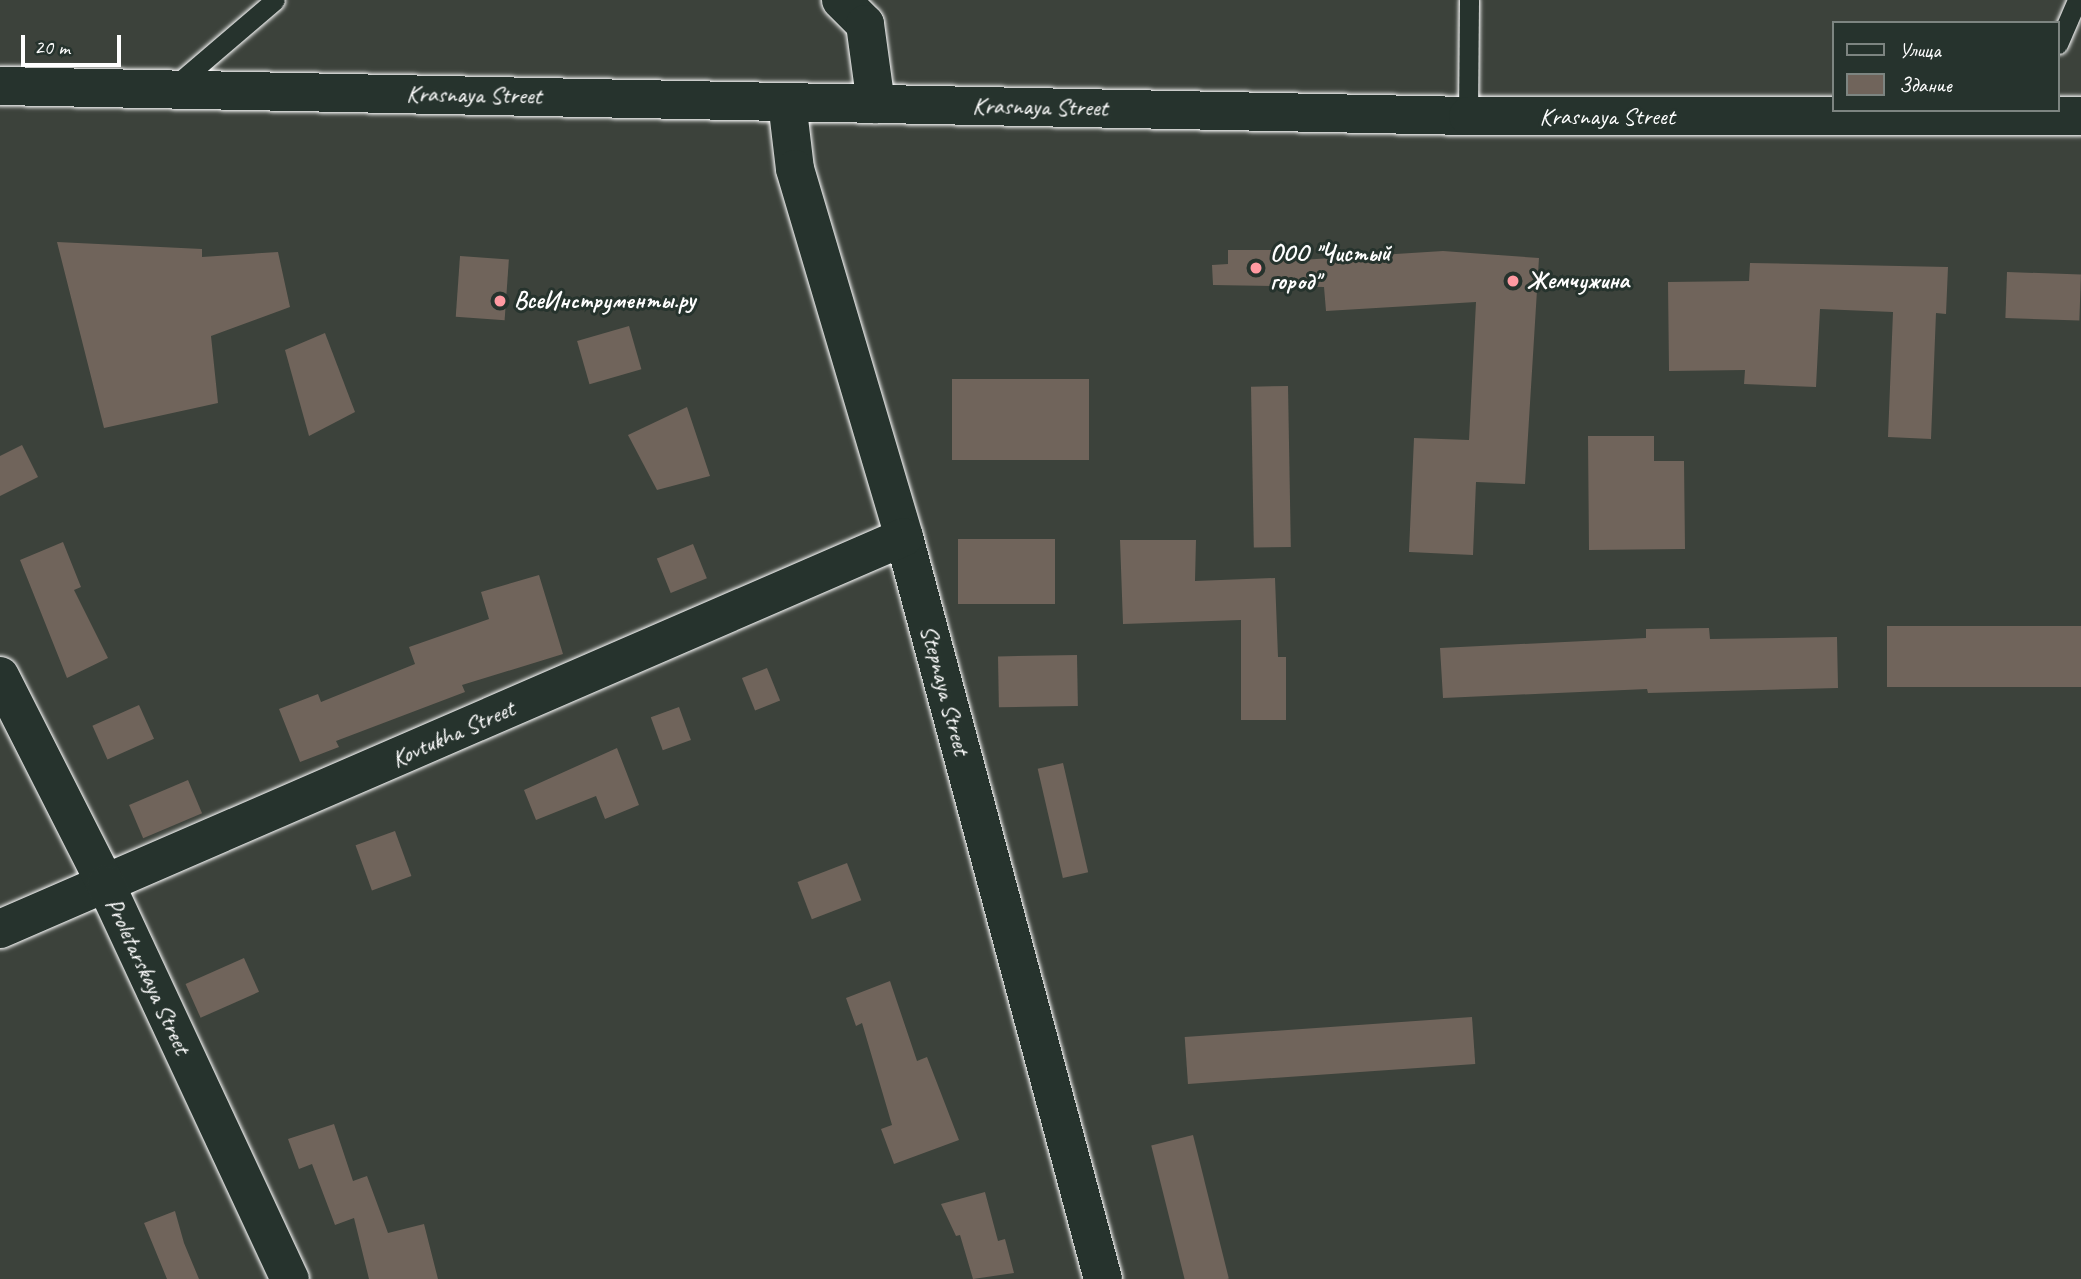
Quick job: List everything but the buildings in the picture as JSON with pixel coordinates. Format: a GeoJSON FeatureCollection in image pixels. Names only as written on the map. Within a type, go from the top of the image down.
{"type":"FeatureCollection","features":[{"type":"Feature","properties":{"kind":"street"},"geometry":{"type":"LineString","coordinates":[[841,0],[865,24],[876,104]]}},
{"type":"Feature","properties":{"kind":"street","name":"Krasnaya Street"},"geometry":{"type":"LineString","coordinates":[[0,86],[1468,116],[2028,113],[2081,116]]}},
{"type":"Feature","properties":{"kind":"street","name":"Stepnaya Street"},"geometry":{"type":"LineString","coordinates":[[787,102],[795,169],[904,537],[1103,1279]]}},
{"type":"Feature","properties":{"kind":"street","name":"Kovtukha Street"},"geometry":{"type":"LineString","coordinates":[[0,929],[904,537]]}},
{"type":"Feature","properties":{"kind":"street","name":"Proletarskaya Street"},"geometry":{"type":"LineString","coordinates":[[0,676],[106,885],[290,1279]]}},
{"type":"Feature","properties":{"kind":"lane"},"geometry":{"type":"LineString","coordinates":[[170,89],[275,0]]}},
{"type":"Feature","properties":{"kind":"lane"},"geometry":{"type":"LineString","coordinates":[[1468,116],[1469,0]]}},
{"type":"Feature","properties":{"kind":"lane"},"geometry":{"type":"LineString","coordinates":[[2060,39],[2077,0]]}},
{"type":"Feature","properties":{"kind":"place","name":"ООО \"Чистый город\""},"geometry":{"type":"Point","coordinates":[1256,268]}},
{"type":"Feature","properties":{"kind":"place","name":"Жемчужина"},"geometry":{"type":"Point","coordinates":[1513,281]}},
{"type":"Feature","properties":{"kind":"place","name":"ВсеИнструменты.ру"},"geometry":{"type":"Point","coordinates":[500,301]}}]}
